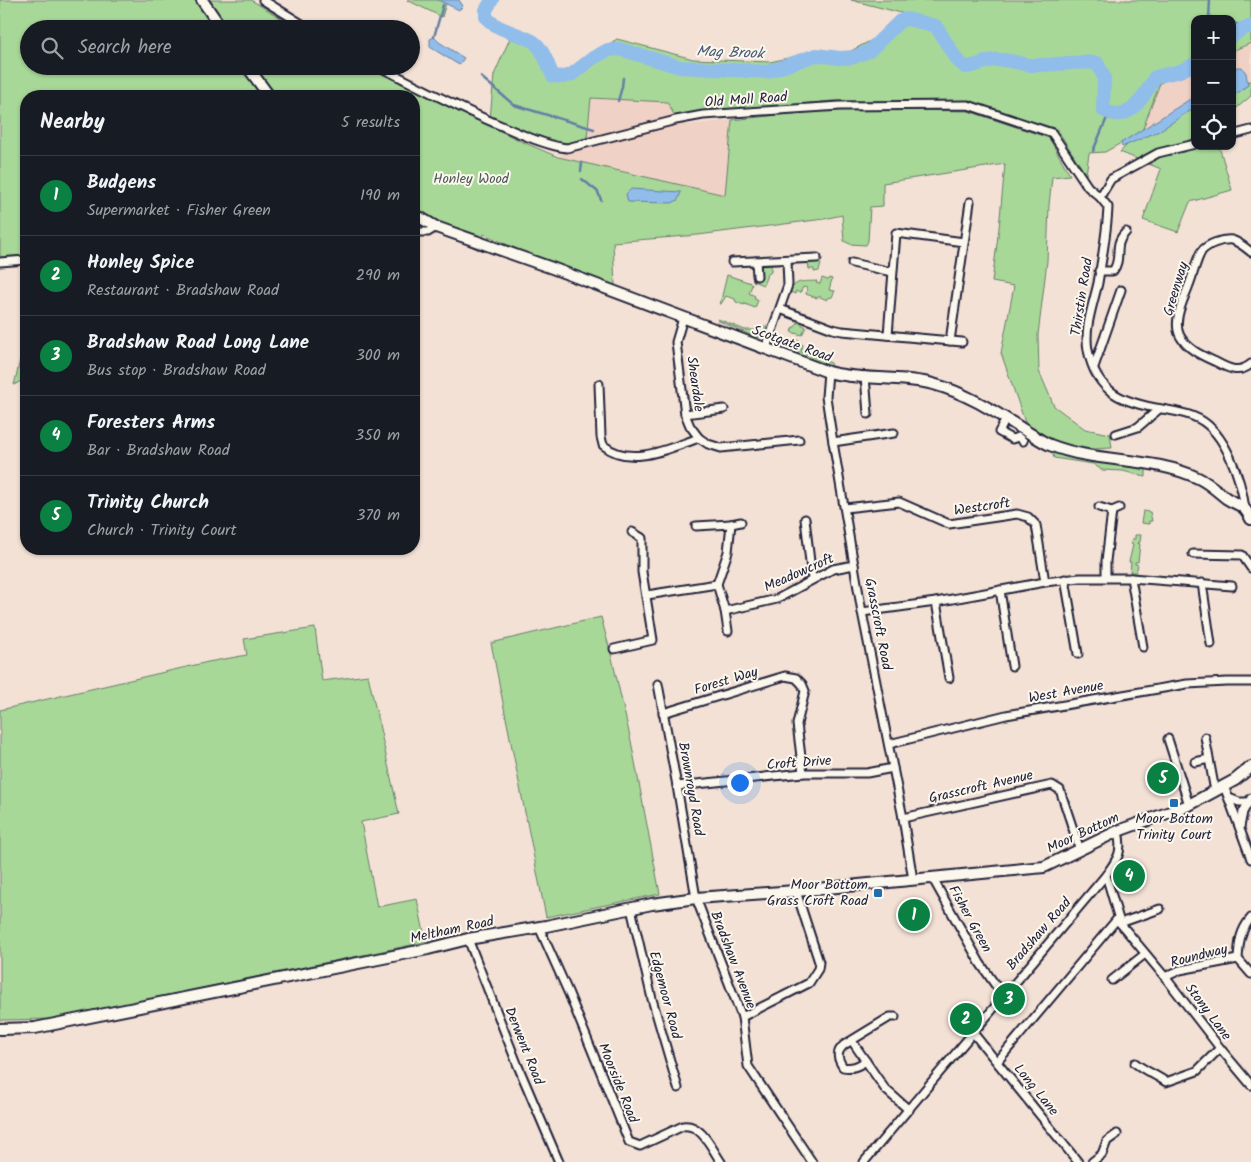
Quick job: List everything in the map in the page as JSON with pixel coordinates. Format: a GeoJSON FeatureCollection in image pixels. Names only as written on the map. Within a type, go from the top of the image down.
{"type":"FeatureCollection","features":[{"type":"Feature","properties":{"kind":"street"},"geometry":{"type":"LineString","coordinates":[[202,0],[216,20]]}},
{"type":"Feature","properties":{"kind":"street"},"geometry":{"type":"LineString","coordinates":[[263,0],[295,20]]}},
{"type":"Feature","properties":{"kind":"street"},"geometry":{"type":"LineString","coordinates":[[254,75],[265,90]]}},
{"type":"Feature","properties":{"kind":"street","name":"Old Moll Road"},"geometry":{"type":"LineString","coordinates":[[396,75],[482,118],[524,136],[567,148],[676,120],[703,115],[840,106],[968,105],[1052,133],[1088,187],[1100,197]]}},
{"type":"Feature","properties":{"kind":"street"},"geometry":{"type":"LineString","coordinates":[[1236,134],[1251,130]]}},
{"type":"Feature","properties":{"kind":"street"},"geometry":{"type":"LineString","coordinates":[[1100,197],[1111,179],[1158,153],[1191,145]]}},
{"type":"Feature","properties":{"kind":"street","name":"Thirstin Road"},"geometry":{"type":"LineString","coordinates":[[1100,197],[1108,207],[1108,221],[1087,332],[1088,351],[1094,367],[1103,384],[1114,395],[1135,404],[1181,412],[1199,418],[1212,429],[1233,465],[1242,489],[1245,508],[1251,519]]}},
{"type":"Feature","properties":{"kind":"street"},"geometry":{"type":"LineString","coordinates":[[950,341],[970,202]]}},
{"type":"Feature","properties":{"kind":"street","name":"Scotgate Road"},"geometry":{"type":"LineString","coordinates":[[420,218],[436,228],[552,268],[828,372],[849,376],[904,378],[948,388],[982,403],[1049,445],[1091,457],[1155,466],[1182,472],[1210,485],[1233,502],[1245,508]]}},
{"type":"Feature","properties":{"kind":"street"},"geometry":{"type":"LineString","coordinates":[[420,232],[428,232],[436,228]]}},
{"type":"Feature","properties":{"kind":"street"},"geometry":{"type":"LineString","coordinates":[[1099,271],[1113,271],[1118,265],[1118,244],[1126,232]]}},
{"type":"Feature","properties":{"kind":"street"},"geometry":{"type":"LineString","coordinates":[[888,335],[896,233],[964,242]]}},
{"type":"Feature","properties":{"kind":"street","name":"Greenway"},"geometry":{"type":"LineString","coordinates":[[1251,252],[1233,240],[1222,240],[1212,244],[1202,252],[1180,311],[1178,328],[1179,335],[1195,352],[1233,370],[1244,370],[1251,364]]}},
{"type":"Feature","properties":{"kind":"street"},"geometry":{"type":"LineString","coordinates":[[732,262],[817,258]]}},
{"type":"Feature","properties":{"kind":"street"},"geometry":{"type":"LineString","coordinates":[[0,262],[20,260]]}},
{"type":"Feature","properties":{"kind":"street"},"geometry":{"type":"LineString","coordinates":[[766,348],[788,285],[787,260]]}},
{"type":"Feature","properties":{"kind":"street"},"geometry":{"type":"LineString","coordinates":[[756,261],[757,276]]}},
{"type":"Feature","properties":{"kind":"street"},"geometry":{"type":"LineString","coordinates":[[852,263],[892,272]]}},
{"type":"Feature","properties":{"kind":"street"},"geometry":{"type":"LineString","coordinates":[[1094,367],[1121,290]]}},
{"type":"Feature","properties":{"kind":"street"},"geometry":{"type":"LineString","coordinates":[[780,309],[833,329],[962,342]]}},
{"type":"Feature","properties":{"kind":"street","name":"Sheardale"},"geometry":{"type":"LineString","coordinates":[[683,318],[676,342],[685,414],[690,426],[699,438]]}},
{"type":"Feature","properties":{"kind":"street","name":"Grasscroft Road"},"geometry":{"type":"LineString","coordinates":[[828,372],[826,397],[832,442],[913,880]]}},
{"type":"Feature","properties":{"kind":"street"},"geometry":{"type":"LineString","coordinates":[[865,376],[868,414]]}},
{"type":"Feature","properties":{"kind":"street"},"geometry":{"type":"LineString","coordinates":[[599,384],[601,438],[603,445],[612,452],[646,456],[699,438],[708,444],[721,448],[799,440]]}},
{"type":"Feature","properties":{"kind":"street"},"geometry":{"type":"LineString","coordinates":[[685,414],[724,409]]}},
{"type":"Feature","properties":{"kind":"street"},"geometry":{"type":"LineString","coordinates":[[1116,434],[1138,427],[1159,409]]}},
{"type":"Feature","properties":{"kind":"street"},"geometry":{"type":"LineString","coordinates":[[1006,418],[999,432],[1012,439],[1018,438],[1023,441]]}},
{"type":"Feature","properties":{"kind":"street"},"geometry":{"type":"LineString","coordinates":[[832,442],[894,434]]}},
{"type":"Feature","properties":{"kind":"street","name":"Westcroft"},"geometry":{"type":"LineString","coordinates":[[845,508],[899,502],[949,524],[1016,514],[1028,517],[1036,525],[1045,582]]}},
{"type":"Feature","properties":{"kind":"street"},"geometry":{"type":"LineString","coordinates":[[1099,507],[1112,511],[1120,508]]}},
{"type":"Feature","properties":{"kind":"street"},"geometry":{"type":"LineString","coordinates":[[1106,577],[1112,511]]}},
{"type":"Feature","properties":{"kind":"street"},"geometry":{"type":"LineString","coordinates":[[805,518],[812,579]]}},
{"type":"Feature","properties":{"kind":"street"},"geometry":{"type":"LineString","coordinates":[[696,526],[741,522]]}},
{"type":"Feature","properties":{"kind":"street"},"geometry":{"type":"LineString","coordinates":[[728,631],[725,611],[717,584],[728,552],[731,524]]}},
{"type":"Feature","properties":{"kind":"street"},"geometry":{"type":"LineString","coordinates":[[614,649],[653,640],[642,572],[642,538],[632,532]]}},
{"type":"Feature","properties":{"kind":"street"},"geometry":{"type":"LineString","coordinates":[[1193,554],[1242,555],[1251,568]]}},
{"type":"Feature","properties":{"kind":"street","name":"Meadowcroft"},"geometry":{"type":"LineString","coordinates":[[725,611],[776,599],[834,569],[854,565]]}},
{"type":"Feature","properties":{"kind":"street"},"geometry":{"type":"LineString","coordinates":[[1131,578],[1143,647]]}},
{"type":"Feature","properties":{"kind":"street"},"geometry":{"type":"LineString","coordinates":[[862,612],[936,602],[1065,579],[1131,578],[1232,586]]}},
{"type":"Feature","properties":{"kind":"street"},"geometry":{"type":"LineString","coordinates":[[1065,579],[1078,654]]}},
{"type":"Feature","properties":{"kind":"street"},"geometry":{"type":"LineString","coordinates":[[1202,583],[1211,644]]}},
{"type":"Feature","properties":{"kind":"street"},"geometry":{"type":"LineString","coordinates":[[647,595],[717,584]]}},
{"type":"Feature","properties":{"kind":"street"},"geometry":{"type":"LineString","coordinates":[[1000,590],[1012,666]]}},
{"type":"Feature","properties":{"kind":"street"},"geometry":{"type":"LineString","coordinates":[[936,602],[948,678]]}},
{"type":"Feature","properties":{"kind":"street","name":"Forest Way"},"geometry":{"type":"LineString","coordinates":[[663,713],[785,676],[796,678],[802,684],[805,691],[797,724],[803,773]]}},
{"type":"Feature","properties":{"kind":"street","name":"West Avenue"},"geometry":{"type":"LineString","coordinates":[[889,744],[1006,715],[1187,684],[1251,682]]}},
{"type":"Feature","properties":{"kind":"street","name":"Brownroyd Road"},"geometry":{"type":"LineString","coordinates":[[658,684],[696,898]]}},
{"type":"Feature","properties":{"kind":"street"},"geometry":{"type":"LineString","coordinates":[[1205,736],[1209,760],[1220,789],[1229,798],[1239,802],[1249,800],[1240,827]]}},
{"type":"Feature","properties":{"kind":"street"},"geometry":{"type":"LineString","coordinates":[[1168,739],[1189,804]]}},
{"type":"Feature","properties":{"kind":"street"},"geometry":{"type":"LineString","coordinates":[[1195,762],[1209,760]]}},
{"type":"Feature","properties":{"kind":"street","name":"Moor Bottom"},"geometry":{"type":"LineString","coordinates":[[913,880],[1044,867],[1118,831],[1189,804],[1220,789],[1251,767]]}},
{"type":"Feature","properties":{"kind":"street","name":"Croft Drive"},"geometry":{"type":"LineString","coordinates":[[677,786],[803,773],[866,773],[893,768]]}},
{"type":"Feature","properties":{"kind":"street","name":"Grasscroft Avenue"},"geometry":{"type":"LineString","coordinates":[[903,818],[1052,785],[1060,790],[1080,850]]}},
{"type":"Feature","properties":{"kind":"street"},"geometry":{"type":"LineString","coordinates":[[1229,798],[1251,859]]}},
{"type":"Feature","properties":{"kind":"street","name":"Bradshaw Road"},"geometry":{"type":"LineString","coordinates":[[864,1162],[974,1034],[1002,996],[1106,875],[1121,850],[1118,831]]}},
{"type":"Feature","properties":{"kind":"street","name":"Stony Lane"},"geometry":{"type":"LineString","coordinates":[[1106,875],[1119,920],[1251,1085]]}},
{"type":"Feature","properties":{"kind":"street","name":"Fisher Green"},"geometry":{"type":"LineString","coordinates":[[933,879],[980,963],[1002,996]]}},
{"type":"Feature","properties":{"kind":"street","name":"Meltham Road"},"geometry":{"type":"LineString","coordinates":[[0,1029],[35,1028],[468,939],[631,908],[696,898],[913,880]]}},
{"type":"Feature","properties":{"kind":"street"},"geometry":{"type":"LineString","coordinates":[[742,1017],[809,984],[818,969],[819,962],[796,891]]}},
{"type":"Feature","properties":{"kind":"street","name":"Bradshaw Avenue"},"geometry":{"type":"LineString","coordinates":[[696,898],[742,1017],[748,1066],[812,1162]]}},
{"type":"Feature","properties":{"kind":"street","name":"Edgemoor Road"},"geometry":{"type":"LineString","coordinates":[[631,908],[652,999],[678,1088]]}},
{"type":"Feature","properties":{"kind":"street"},"geometry":{"type":"LineString","coordinates":[[997,1062],[1119,920],[1160,909]]}},
{"type":"Feature","properties":{"kind":"street","name":"Roundway"},"geometry":{"type":"LineString","coordinates":[[1251,918],[1244,926],[1239,940],[1238,959],[1251,974]]}},
{"type":"Feature","properties":{"kind":"street","name":"Moorside Road"},"geometry":{"type":"LineString","coordinates":[[539,927],[569,994],[629,1142],[640,1146],[688,1125],[700,1132],[720,1162]]}},
{"type":"Feature","properties":{"kind":"street","name":"Derwent Road"},"geometry":{"type":"LineString","coordinates":[[468,939],[518,1066],[559,1162]]}},
{"type":"Feature","properties":{"kind":"street"},"geometry":{"type":"LineString","coordinates":[[1112,980],[1145,954]]}},
{"type":"Feature","properties":{"kind":"street","name":"Roundway"},"geometry":{"type":"LineString","coordinates":[[1165,977],[1180,970],[1238,959]]}},
{"type":"Feature","properties":{"kind":"street"},"geometry":{"type":"LineString","coordinates":[[866,1061],[858,1066],[843,1068],[838,1056],[840,1049],[890,1017],[895,1017]]}},
{"type":"Feature","properties":{"kind":"street","name":"Long Lane"},"geometry":{"type":"LineString","coordinates":[[974,1034],[1078,1162]]}},
{"type":"Feature","properties":{"kind":"street"},"geometry":{"type":"LineString","coordinates":[[852,1040],[885,1089],[908,1110]]}},
{"type":"Feature","properties":{"kind":"street"},"geometry":{"type":"LineString","coordinates":[[1135,1063],[1145,1071],[1157,1075],[1166,1082],[1172,1082],[1197,1071],[1220,1048]]}},
{"type":"Feature","properties":{"kind":"street"},"geometry":{"type":"LineString","coordinates":[[1092,1162],[1102,1154],[1107,1141],[1117,1134]]}},
{"type":"Feature","properties":{"kind":"shaded area"},"geometry":{"type":"Polygon","coordinates":[[[1251,43],[1251,81],[1236,84],[1236,49],[1251,43]]]}},
{"type":"Feature","properties":{"kind":"shaded area"},"geometry":{"type":"Polygon","coordinates":[[[1191,70],[1191,106],[1141,131],[1160,83],[1191,70]]]}},
{"type":"Feature","properties":{"kind":"shaded area"},"geometry":{"type":"Polygon","coordinates":[[[590,98],[668,102],[676,118],[687,125],[732,120],[726,195],[558,157],[587,138],[590,98]]]}},
{"type":"Feature","properties":{"kind":"green space","name":"Honley Wood"},"geometry":{"type":"Polygon","coordinates":[[[0,0],[251,0],[284,20],[20,20],[20,75],[385,75],[416,90],[20,90],[20,255],[0,257],[0,0]]]}},
{"type":"Feature","properties":{"kind":"green space"},"geometry":{"type":"Polygon","coordinates":[[[407,0],[438,0],[446,3],[442,17],[407,0]]]}},
{"type":"Feature","properties":{"kind":"green space"},"geometry":{"type":"Polygon","coordinates":[[[851,0],[1251,0],[1251,43],[1236,49],[1236,15],[1191,15],[1191,70],[1160,83],[1142,131],[1191,106],[1191,150],[1220,150],[1232,190],[1190,202],[1178,232],[1143,220],[1161,169],[1120,152],[1139,133],[1105,152],[1089,153],[1086,175],[1057,129],[968,102],[832,101],[696,114],[676,118],[667,102],[591,98],[587,138],[563,143],[538,139],[490,119],[494,75],[514,29],[536,39],[556,73],[561,74],[617,39],[693,59],[770,62],[819,51],[845,54],[872,40],[905,14],[851,0]]]}},
{"type":"Feature","properties":{"kind":"green space"},"geometry":{"type":"Polygon","coordinates":[[[1251,81],[1251,96],[1236,109],[1236,105],[1236,84],[1251,81]]]}},
{"type":"Feature","properties":{"kind":"green space","name":"Honley Wood"},"geometry":{"type":"Polygon","coordinates":[[[420,92],[558,157],[725,195],[732,120],[833,109],[968,111],[1049,138],[1070,175],[1052,177],[1047,261],[1038,335],[1039,371],[1054,406],[1085,429],[1110,434],[1112,448],[1090,449],[1090,458],[1146,466],[1146,477],[1123,471],[1102,470],[1093,464],[1054,458],[1048,441],[1027,428],[1001,353],[1014,286],[992,282],[1005,164],[883,183],[883,206],[870,207],[868,241],[866,245],[850,244],[844,241],[842,215],[698,235],[613,242],[615,286],[537,258],[484,234],[479,250],[444,234],[420,229],[420,92]]]}},
{"type":"Feature","properties":{"kind":"green space"},"geometry":{"type":"Polygon","coordinates":[[[815,261],[821,264],[819,271],[814,272],[814,269],[809,269],[808,262],[815,261]]]}},
{"type":"Feature","properties":{"kind":"green space"},"geometry":{"type":"Polygon","coordinates":[[[764,264],[771,264],[771,272],[767,275],[763,285],[753,281],[753,277],[761,277],[761,267],[764,264]]]}},
{"type":"Feature","properties":{"kind":"green space"},"geometry":{"type":"Polygon","coordinates":[[[727,275],[751,283],[749,293],[755,296],[754,299],[758,300],[755,308],[745,303],[744,305],[736,302],[735,299],[726,296],[720,304],[727,275]]]}},
{"type":"Feature","properties":{"kind":"green space"},"geometry":{"type":"Polygon","coordinates":[[[822,278],[832,279],[829,290],[835,291],[832,297],[827,300],[820,296],[817,298],[806,294],[807,288],[803,287],[800,293],[796,291],[795,294],[790,292],[798,283],[817,281],[816,283],[820,284],[822,278]]]}},
{"type":"Feature","properties":{"kind":"green space"},"geometry":{"type":"Polygon","coordinates":[[[718,319],[745,330],[757,330],[767,326],[765,333],[761,332],[757,336],[762,337],[757,338],[718,319]]]}},
{"type":"Feature","properties":{"kind":"green space"},"geometry":{"type":"Polygon","coordinates":[[[798,322],[806,327],[802,335],[791,332],[798,322]]]}},
{"type":"Feature","properties":{"kind":"green space"},"geometry":{"type":"Polygon","coordinates":[[[796,339],[803,345],[801,352],[831,363],[830,367],[817,364],[817,361],[782,348],[787,349],[789,345],[792,346],[796,339]]]}},
{"type":"Feature","properties":{"kind":"green space"},"geometry":{"type":"Polygon","coordinates":[[[20,360],[20,382],[14,385],[20,360]]]}},
{"type":"Feature","properties":{"kind":"green space"},"geometry":{"type":"Polygon","coordinates":[[[1143,511],[1150,512],[1152,521],[1149,521],[1149,524],[1141,523],[1143,511]]]}},
{"type":"Feature","properties":{"kind":"green space"},"geometry":{"type":"Polygon","coordinates":[[[1135,535],[1141,535],[1140,542],[1137,543],[1140,544],[1138,562],[1135,562],[1138,565],[1136,572],[1130,572],[1131,562],[1129,562],[1133,545],[1131,544],[1132,539],[1135,539],[1135,535]]]}},
{"type":"Feature","properties":{"kind":"green space"},"geometry":{"type":"Polygon","coordinates":[[[601,617],[631,741],[660,894],[546,917],[491,643],[601,617]]]}},
{"type":"Feature","properties":{"kind":"green space"},"geometry":{"type":"Polygon","coordinates":[[[315,628],[322,681],[368,675],[399,814],[361,822],[377,907],[417,899],[426,942],[51,1019],[0,1020],[0,710],[208,662],[247,655],[244,639],[315,628]]]}},
{"type":"Feature","properties":{"kind":"water"},"geometry":{"type":"Polygon","coordinates":[[[438,0],[459,0],[463,6],[459,10],[438,0]]]}},
{"type":"Feature","properties":{"kind":"water"},"geometry":{"type":"Polygon","coordinates":[[[434,37],[464,58],[459,65],[430,47],[430,39],[434,37]]]}},
{"type":"Feature","properties":{"kind":"water"},"geometry":{"type":"Polygon","coordinates":[[[1242,67],[1246,73],[1248,85],[1236,93],[1236,68],[1242,67]]]}},
{"type":"Feature","properties":{"kind":"water"},"geometry":{"type":"Polygon","coordinates":[[[1191,99],[1191,111],[1159,131],[1122,147],[1121,143],[1191,99]]]}},
{"type":"Feature","properties":{"kind":"water"},"geometry":{"type":"Polygon","coordinates":[[[631,189],[681,192],[678,200],[672,203],[628,202],[626,194],[631,189]]]}},
{"type":"Feature","properties":{"kind":"waterway","name":"Mag Brook"},"geometry":{"type":"LineString","coordinates":[[492,0],[486,10],[486,17],[496,25],[534,42],[543,53],[553,76],[563,77],[571,75],[593,58],[608,50],[619,49],[680,67],[767,72],[816,55],[840,58],[854,57],[869,51],[900,21],[907,19],[936,26],[956,59],[965,67],[999,60],[1030,65],[1097,63],[1104,77],[1103,110],[1113,114],[1121,114],[1135,106],[1141,100],[1155,77],[1180,71],[1191,66]]}},
{"type":"Feature","properties":{"kind":"waterway"},"geometry":{"type":"LineString","coordinates":[[1209,15],[1210,0]]}},
{"type":"Feature","properties":{"kind":"waterway"},"geometry":{"type":"LineString","coordinates":[[434,37],[443,5]]}},
{"type":"Feature","properties":{"kind":"waterway"},"geometry":{"type":"LineString","coordinates":[[1236,24],[1248,27]]}},
{"type":"Feature","properties":{"kind":"waterway","name":"Mag Brook"},"geometry":{"type":"LineString","coordinates":[[1236,33],[1243,28],[1251,27]]}},
{"type":"Feature","properties":{"kind":"waterway"},"geometry":{"type":"LineString","coordinates":[[481,77],[514,105],[594,129]]}},
{"type":"Feature","properties":{"kind":"waterway"},"geometry":{"type":"LineString","coordinates":[[618,101],[623,78]]}},
{"type":"Feature","properties":{"kind":"waterway"},"geometry":{"type":"LineString","coordinates":[[1093,151],[1109,113]]}},
{"type":"Feature","properties":{"kind":"waterway"},"geometry":{"type":"LineString","coordinates":[[581,171],[582,163]]}},
{"type":"Feature","properties":{"kind":"waterway"},"geometry":{"type":"LineString","coordinates":[[582,179],[598,192],[601,200]]}},
{"type":"Feature","properties":{"kind":"place","name":"Trinity Church"},"geometry":{"type":"Point","coordinates":[1163,778]}},
{"type":"Feature","properties":{"kind":"place","name":"Moor Bottom Trinity Court"},"geometry":{"type":"Point","coordinates":[1174,803]}},
{"type":"Feature","properties":{"kind":"place","name":"Foresters Arms"},"geometry":{"type":"Point","coordinates":[1129,876]}},
{"type":"Feature","properties":{"kind":"place","name":"Moor Bottom Grass Croft Road"},"geometry":{"type":"Point","coordinates":[878,893]}},
{"type":"Feature","properties":{"kind":"place","name":"Budgens"},"geometry":{"type":"Point","coordinates":[914,915]}},
{"type":"Feature","properties":{"kind":"place","name":"Bradshaw Road Long Lane"},"geometry":{"type":"Point","coordinates":[1009,999]}},
{"type":"Feature","properties":{"kind":"place","name":"Honley Spice"},"geometry":{"type":"Point","coordinates":[966,1019]}}]}
